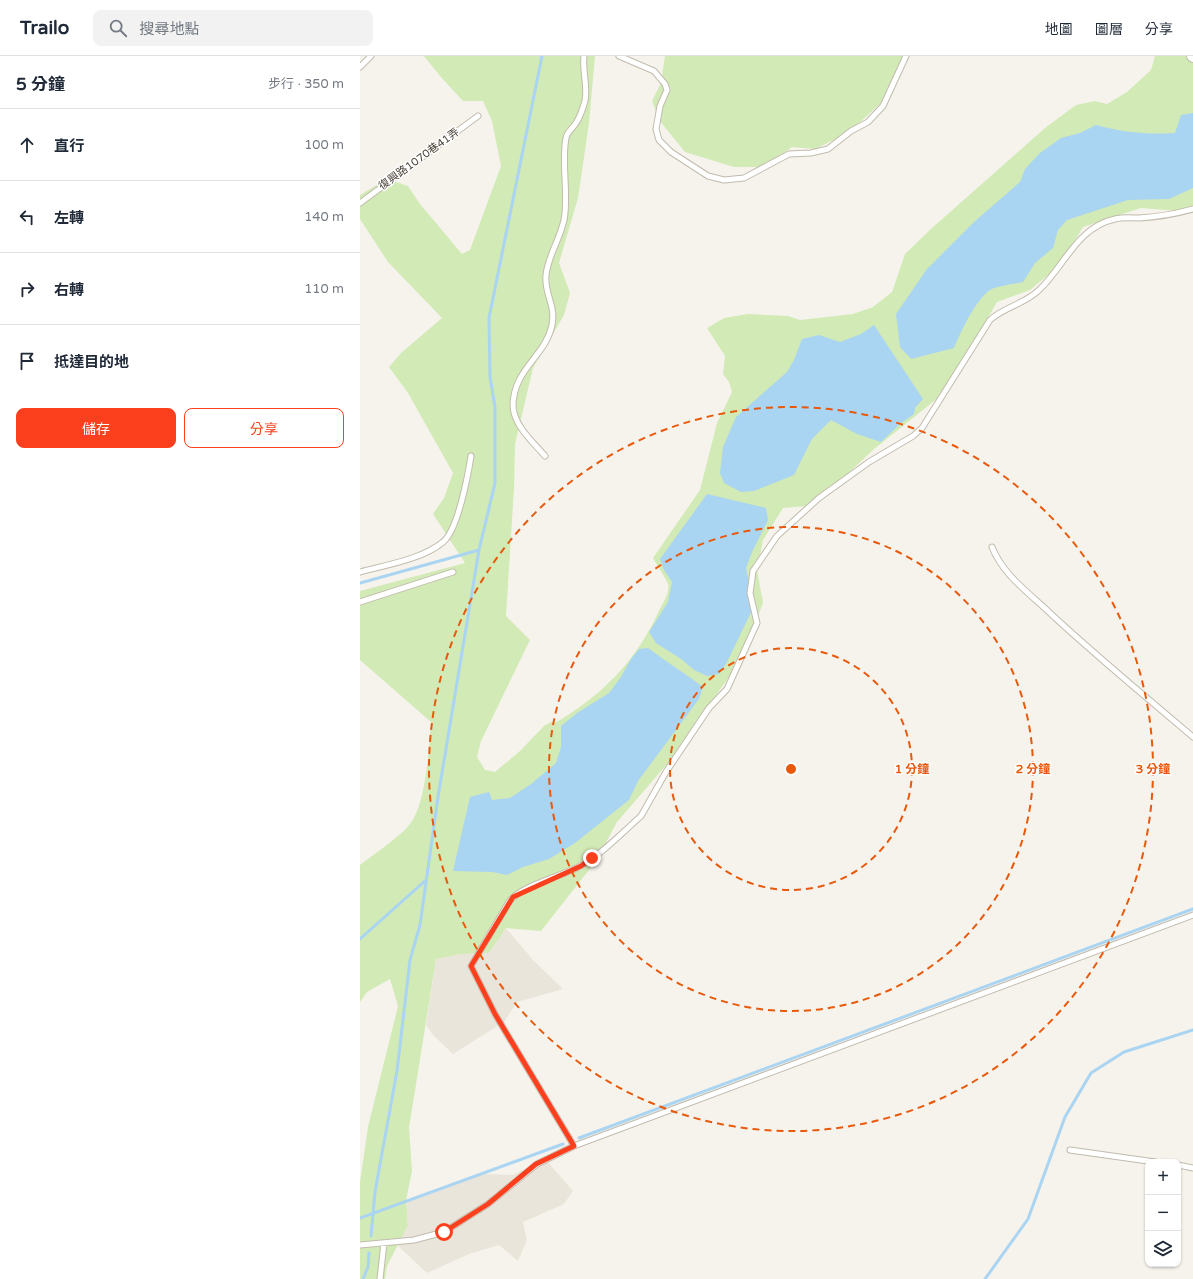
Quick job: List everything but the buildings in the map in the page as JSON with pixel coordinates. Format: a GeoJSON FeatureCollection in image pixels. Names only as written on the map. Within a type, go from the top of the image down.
{"type":"FeatureCollection","features":[{"type":"Feature","properties":{"kind":"lane"},"geometry":{"type":"LineString","coordinates":[[360,67],[371,56]]}},
{"type":"Feature","properties":{"kind":"lane"},"geometry":{"type":"LineString","coordinates":[[545,456],[522,430],[513,406],[521,375],[530,361],[541,349],[551,327],[554,313],[546,286],[546,274],[564,220],[566,137],[576,123],[585,100],[587,86],[582,68],[584,56]]}},
{"type":"Feature","properties":{"kind":"lane"},"geometry":{"type":"LineString","coordinates":[[619,56],[654,71],[665,84],[667,90],[660,106],[656,129],[659,140],[671,152],[708,176],[724,180],[744,178],[789,154],[811,153],[828,149],[851,131],[868,122],[883,106],[906,56]]}},
{"type":"Feature","properties":{"kind":"lane","name":"復興路1070巷41弄"},"geometry":{"type":"LineString","coordinates":[[360,203],[478,116]]}},
{"type":"Feature","properties":{"kind":"lane"},"geometry":{"type":"LineString","coordinates":[[574,1146],[495,1014],[471,966],[509,902],[513,897],[523,891],[581,866],[644,812],[666,772],[683,746],[709,708],[727,689],[757,623],[750,593],[753,572],[777,536],[819,498],[869,462],[913,436],[922,428],[990,320],[997,314],[1029,298],[1040,290],[1078,241],[1104,223],[1115,219],[1160,216],[1193,209]]}},
{"type":"Feature","properties":{"kind":"lane"},"geometry":{"type":"LineString","coordinates":[[360,572],[427,553],[445,542],[455,523],[472,456]]}},
{"type":"Feature","properties":{"kind":"lane"},"geometry":{"type":"LineString","coordinates":[[992,547],[1004,569],[1024,589],[1087,647],[1193,737]]}},
{"type":"Feature","properties":{"kind":"lane"},"geometry":{"type":"LineString","coordinates":[[360,602],[453,572]]}},
{"type":"Feature","properties":{"kind":"lane"},"geometry":{"type":"LineString","coordinates":[[360,1245],[414,1240],[444,1232],[488,1204],[536,1164],[574,1146],[1193,915]]}},
{"type":"Feature","properties":{"kind":"lane"},"geometry":{"type":"LineString","coordinates":[[1070,1150],[1145,1161]]}},
{"type":"Feature","properties":{"kind":"lane"},"geometry":{"type":"LineString","coordinates":[[1181,1166],[1193,1168]]}},
{"type":"Feature","properties":{"kind":"lane"},"geometry":{"type":"LineString","coordinates":[[380,1279],[384,1243]]}},
{"type":"Feature","properties":{"kind":"shaded area"},"geometry":{"type":"Polygon","coordinates":[[[506,928],[533,960],[563,989],[517,1002],[504,1022],[453,1054],[433,1035],[426,1025],[436,959],[461,954],[489,953],[506,928]]]}},
{"type":"Feature","properties":{"kind":"shaded area"},"geometry":{"type":"Polygon","coordinates":[[[545,1159],[573,1191],[564,1204],[523,1222],[527,1240],[518,1261],[499,1245],[469,1254],[427,1273],[397,1245],[408,1225],[406,1200],[485,1174],[513,1175],[545,1159]]]}},
{"type":"Feature","properties":{"kind":"green space"},"geometry":{"type":"Polygon","coordinates":[[[424,56],[595,56],[589,123],[578,198],[559,263],[570,293],[564,315],[533,368],[515,444],[514,488],[506,616],[530,640],[481,741],[477,757],[485,770],[495,772],[520,751],[544,726],[551,722],[557,722],[574,711],[603,688],[616,675],[639,647],[665,599],[668,591],[668,584],[653,558],[700,490],[717,423],[732,392],[729,382],[723,374],[725,356],[707,328],[724,318],[748,314],[788,316],[800,320],[853,314],[873,307],[892,292],[905,254],[932,228],[1045,128],[1076,105],[1095,101],[1107,104],[1127,92],[1151,70],[1155,56],[1193,56],[1193,209],[1180,211],[1141,208],[1083,227],[1060,265],[1030,290],[997,302],[944,393],[873,450],[825,495],[807,506],[783,508],[763,540],[757,570],[763,603],[741,660],[668,763],[617,822],[596,861],[541,931],[506,928],[489,953],[461,954],[436,959],[409,1128],[412,1171],[406,1200],[408,1225],[387,1266],[385,1279],[360,1279],[360,1182],[368,1127],[398,1006],[390,979],[367,992],[360,1002],[360,865],[406,829],[415,815],[420,803],[426,775],[431,722],[360,660],[360,591],[465,563],[433,514],[444,498],[453,473],[408,393],[389,367],[401,353],[442,318],[388,262],[360,219],[360,195],[387,179],[408,186],[420,204],[462,254],[470,250],[501,166],[492,121],[483,101],[463,101],[424,56]]]}},
{"type":"Feature","properties":{"kind":"green space"},"geometry":{"type":"Polygon","coordinates":[[[665,56],[905,56],[883,101],[842,136],[815,149],[792,147],[765,167],[734,167],[685,152],[659,120],[652,101],[661,83],[665,56]]]}},
{"type":"Feature","properties":{"kind":"water"},"geometry":{"type":"Polygon","coordinates":[[[1193,113],[1193,188],[1169,199],[1128,200],[1067,220],[1058,230],[1053,248],[1035,263],[1023,282],[997,287],[985,294],[974,308],[954,348],[911,359],[900,347],[896,314],[927,269],[974,222],[1020,182],[1025,169],[1040,153],[1061,138],[1080,133],[1096,125],[1135,132],[1155,134],[1175,133],[1181,115],[1193,113]]]}},
{"type":"Feature","properties":{"kind":"water"},"geometry":{"type":"Polygon","coordinates":[[[874,325],[923,399],[915,408],[914,414],[900,424],[881,442],[857,434],[831,420],[812,439],[794,475],[754,491],[741,492],[724,483],[720,473],[723,447],[736,417],[787,372],[794,360],[802,339],[819,335],[840,342],[861,334],[874,325]]]}},
{"type":"Feature","properties":{"kind":"water"},"geometry":{"type":"Polygon","coordinates":[[[707,494],[766,508],[768,520],[752,552],[746,568],[754,606],[727,662],[719,674],[707,676],[694,670],[681,659],[656,643],[649,632],[668,602],[672,582],[664,570],[660,559],[707,494]]]}},
{"type":"Feature","properties":{"kind":"water"},"geometry":{"type":"Polygon","coordinates":[[[648,648],[703,687],[699,699],[638,781],[629,800],[575,843],[549,859],[523,867],[507,875],[492,872],[453,871],[470,797],[489,792],[492,800],[510,798],[531,784],[556,763],[561,747],[561,726],[577,713],[609,693],[639,649],[648,648]]]}},
{"type":"Feature","properties":{"kind":"waterway"},"geometry":{"type":"LineString","coordinates":[[360,583],[479,550],[495,483],[495,407],[490,377],[489,318],[542,56]]}},
{"type":"Feature","properties":{"kind":"waterway"},"geometry":{"type":"LineString","coordinates":[[371,1236],[375,1192],[397,1071],[410,960],[420,925],[438,797],[479,550]]}},
{"type":"Feature","properties":{"kind":"waterway"},"geometry":{"type":"LineString","coordinates":[[360,939],[426,880]]}},
{"type":"Feature","properties":{"kind":"waterway"},"geometry":{"type":"LineString","coordinates":[[579,1138],[1193,909]]}},
{"type":"Feature","properties":{"kind":"waterway"},"geometry":{"type":"LineString","coordinates":[[985,1279],[1028,1219],[1065,1117],[1091,1073],[1124,1052],[1193,1030]]}},
{"type":"Feature","properties":{"kind":"waterway"},"geometry":{"type":"LineString","coordinates":[[360,1218],[563,1144]]}},
{"type":"Feature","properties":{"kind":"waterway"},"geometry":{"type":"LineString","coordinates":[[363,1279],[368,1267],[369,1253]]}},
{"type":"Feature","properties":{"kind":"route"},"geometry":{"type":"LineString","coordinates":[[444,1232],[488,1204],[536,1164],[574,1146],[495,1014],[471,966],[476,955],[513,897],[523,891],[581,866],[592,858]]}}]}
